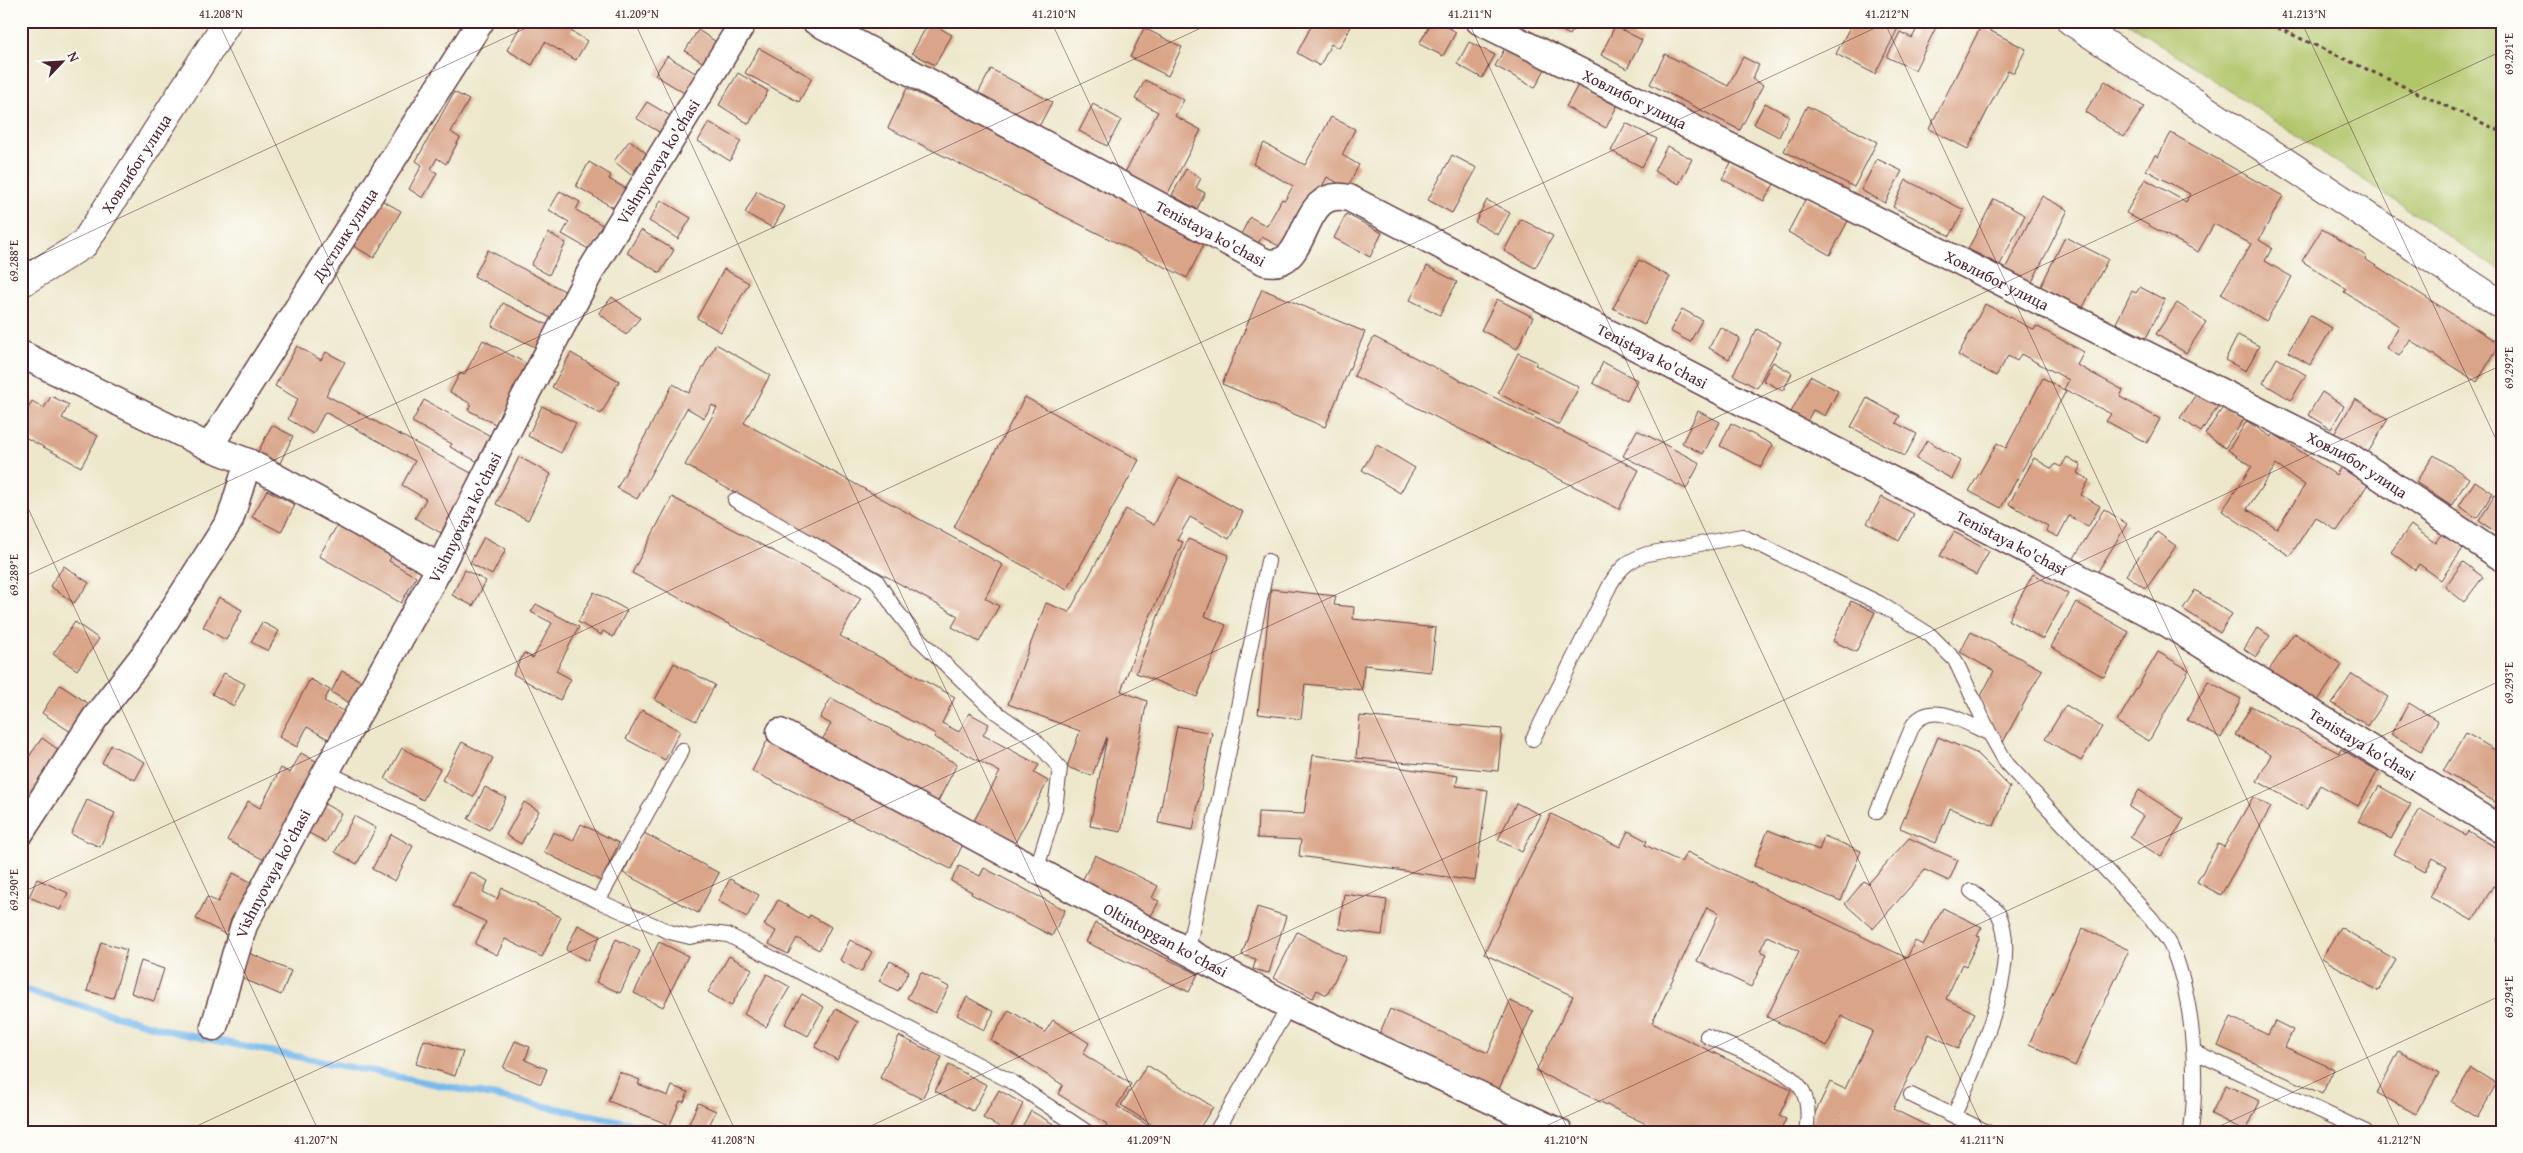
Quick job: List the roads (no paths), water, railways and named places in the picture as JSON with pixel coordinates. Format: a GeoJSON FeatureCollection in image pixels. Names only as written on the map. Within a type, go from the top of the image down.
{"type":"FeatureCollection","features":[{"type":"Feature","properties":{"kind":"street","name":"Ховлибог улица"},"geometry":{"type":"LineString","coordinates":[[21,283],[84,244],[228,21]]}},
{"type":"Feature","properties":{"kind":"street","name":"Дустлик улица"},"geometry":{"type":"LineString","coordinates":[[209,447],[481,21]]}},
{"type":"Feature","properties":{"kind":"street","name":"Vishnyovaya ko'chasi"},"geometry":{"type":"LineString","coordinates":[[214,1026],[244,925],[326,772],[440,567],[523,400],[593,267],[744,21]]}},
{"type":"Feature","properties":{"kind":"street","name":"Tenistaya ko'chasi"},"geometry":{"type":"LineString","coordinates":[[815,21],[1265,262],[1276,264],[1284,261],[1291,254],[1316,208],[1325,199],[1336,195],[1349,198],[2165,622],[2502,830]]}},
{"type":"Feature","properties":{"kind":"street","name":"Ховлибог улица"},"geometry":{"type":"LineString","coordinates":[[1479,21],[2349,456],[2502,558]]}},
{"type":"Feature","properties":{"kind":"street"},"geometry":{"type":"LineString","coordinates":[[2071,21],[2502,305]]}},
{"type":"Feature","properties":{"kind":"street"},"geometry":{"type":"LineString","coordinates":[[21,354],[209,447],[248,462],[440,567]]}},
{"type":"Feature","properties":{"kind":"street"},"geometry":{"type":"LineString","coordinates":[[21,832],[94,718],[144,655],[230,520],[248,462]]}},
{"type":"Feature","properties":{"kind":"street","name":"Oltintopgan ko'chasi"},"geometry":{"type":"LineString","coordinates":[[780,732],[1289,1006],[1559,1132]]}},
{"type":"Feature","properties":{"kind":"lane"},"geometry":{"type":"LineString","coordinates":[[735,500],[876,580],[895,609],[918,638],[993,710],[1033,738],[1060,768],[1055,809],[1036,870]]}},
{"type":"Feature","properties":{"kind":"lane"},"geometry":{"type":"LineString","coordinates":[[1532,739],[1621,568],[1633,558],[1742,536],[1879,603],[1930,635],[1955,660],[1990,734],[2007,764],[2151,918],[2170,944],[2183,981],[2193,1051],[2191,1132]]}},
{"type":"Feature","properties":{"kind":"lane"},"geometry":{"type":"LineString","coordinates":[[1188,950],[1268,561]]}},
{"type":"Feature","properties":{"kind":"lane"},"geometry":{"type":"LineString","coordinates":[[1876,812],[1918,717],[1929,712],[1939,713],[1990,734]]}},
{"type":"Feature","properties":{"kind":"lane"},"geometry":{"type":"LineString","coordinates":[[598,901],[682,750]]}},
{"type":"Feature","properties":{"kind":"lane"},"geometry":{"type":"LineString","coordinates":[[326,772],[598,901],[670,932],[690,937],[710,933],[735,938],[1014,1083],[1087,1132]]}},
{"type":"Feature","properties":{"kind":"lane"},"geometry":{"type":"LineString","coordinates":[[1954,1116],[1995,1014],[2006,949],[1997,913],[1971,891]]}},
{"type":"Feature","properties":{"kind":"lane"},"geometry":{"type":"LineString","coordinates":[[1216,1132],[1289,1006]]}},
{"type":"Feature","properties":{"kind":"lane"},"geometry":{"type":"LineString","coordinates":[[1707,1036],[1789,1075],[1804,1093],[1808,1118],[1806,1132]]}},
{"type":"Feature","properties":{"kind":"lane"},"geometry":{"type":"LineString","coordinates":[[2193,1051],[2366,1132]]}},
{"type":"Feature","properties":{"kind":"lane"},"geometry":{"type":"LineString","coordinates":[[1911,1095],[1987,1132]]}},
{"type":"Feature","properties":{"kind":"waterway"},"geometry":{"type":"LineString","coordinates":[[21,989],[174,1032],[674,1132]]}}]}
